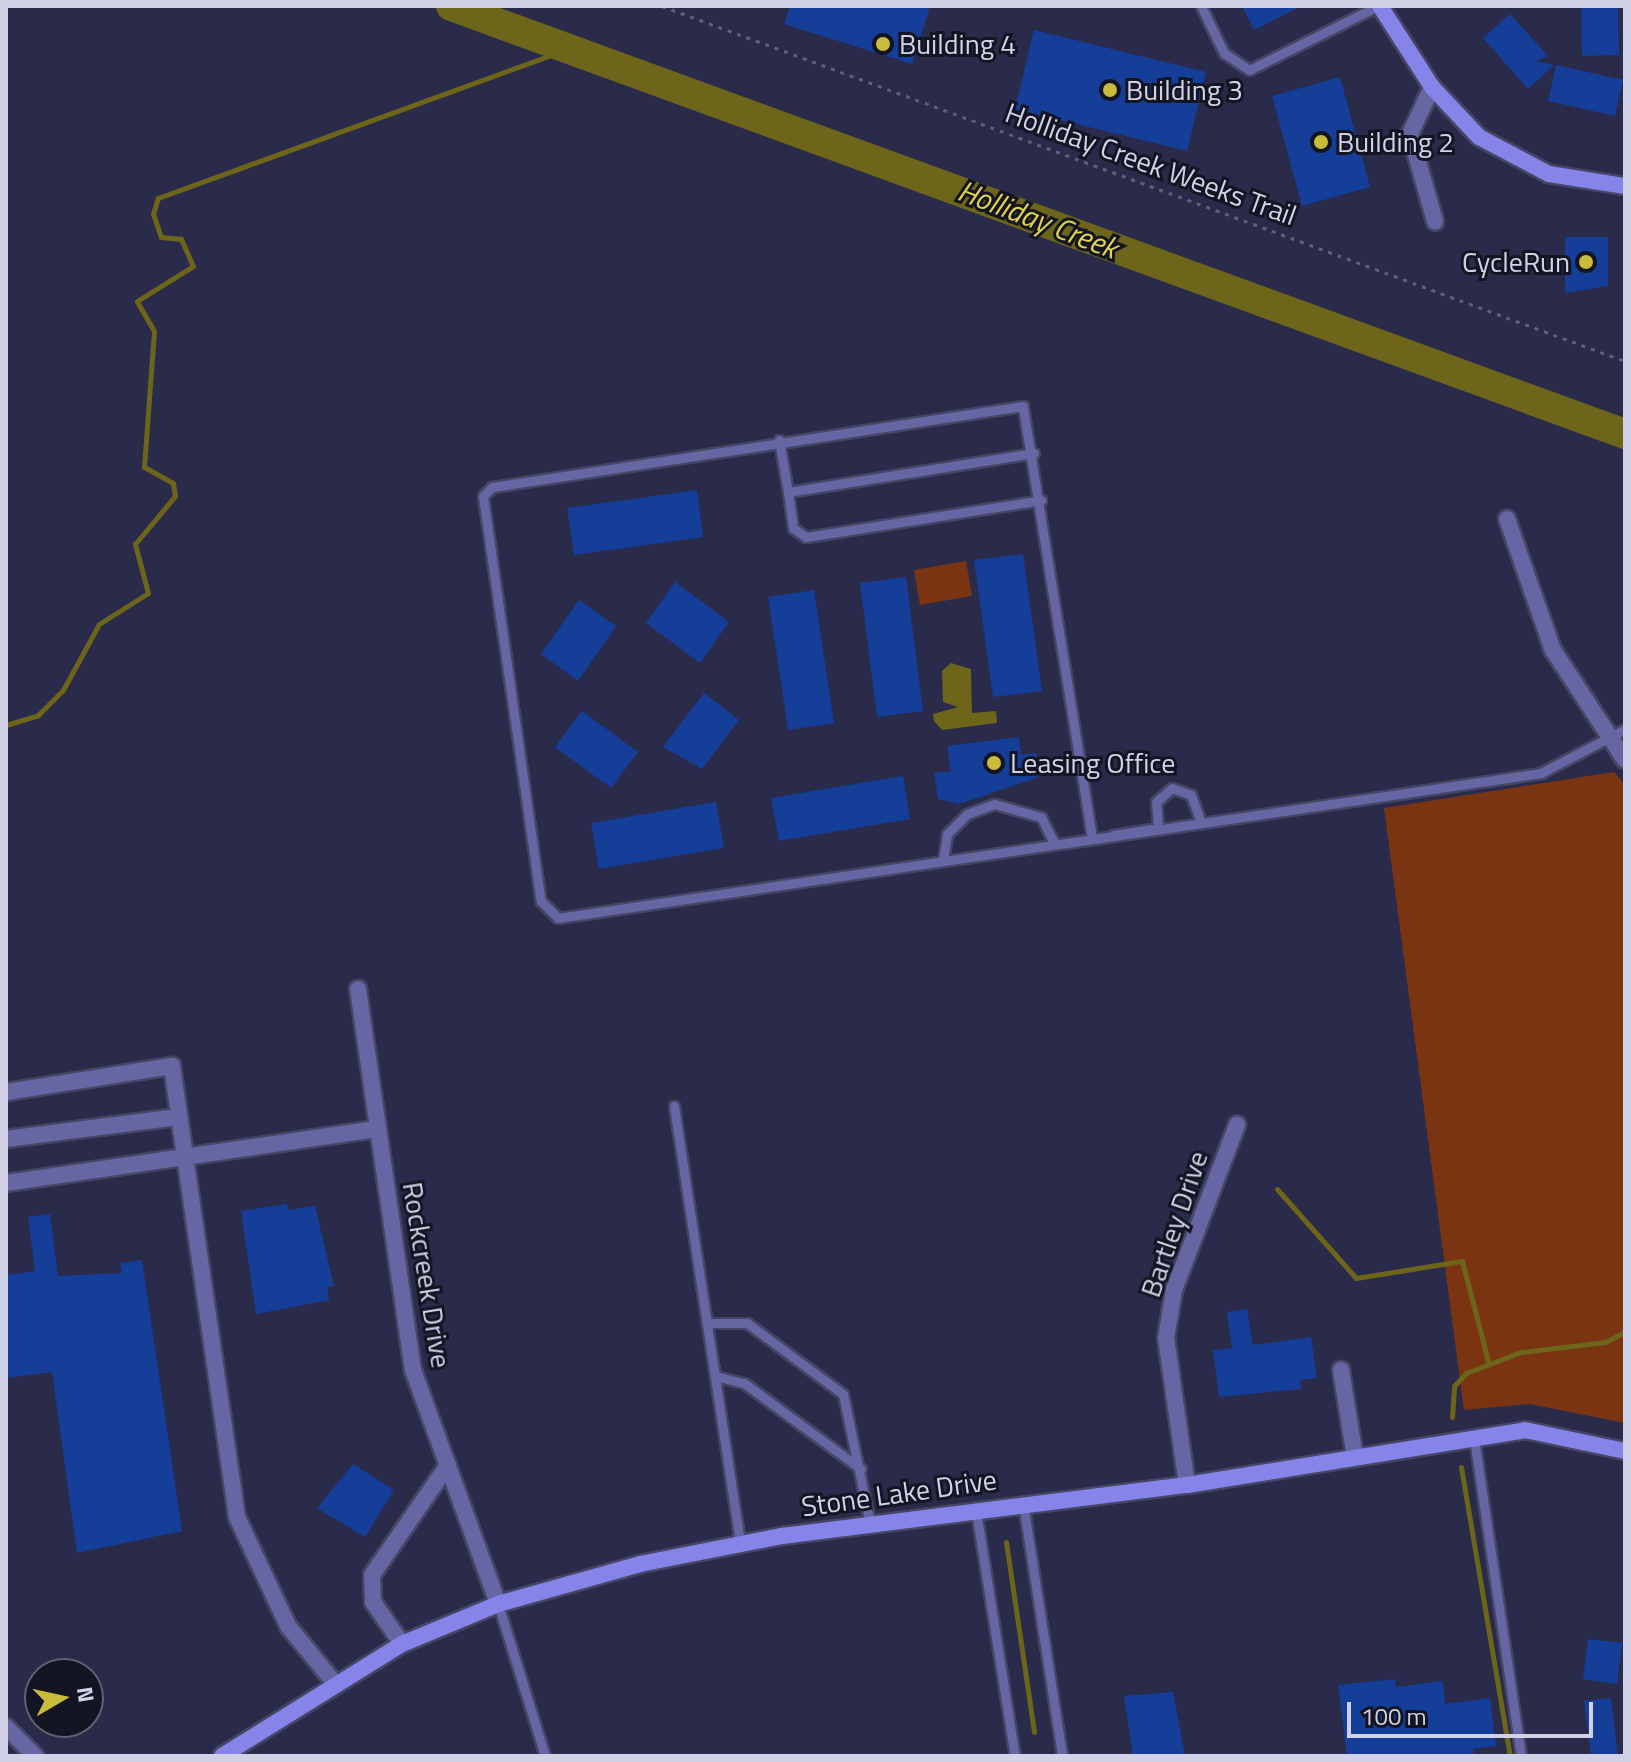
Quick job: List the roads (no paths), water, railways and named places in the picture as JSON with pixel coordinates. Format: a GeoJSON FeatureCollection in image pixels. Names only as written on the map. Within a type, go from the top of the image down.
{"type":"FeatureCollection","features":[{"type":"Feature","properties":{"kind":"street"},"geometry":{"type":"LineString","coordinates":[[1379,6],[1432,87],[1479,137],[1549,174],[1625,186]]}},
{"type":"Feature","properties":{"kind":"street"},"geometry":{"type":"LineString","coordinates":[[1432,87],[1410,134],[1435,221]]}},
{"type":"Feature","properties":{"kind":"street"},"geometry":{"type":"LineString","coordinates":[[1507,519],[1553,650],[1604,735],[1625,760]]}},
{"type":"Feature","properties":{"kind":"street","name":"Rockcreek Drive"},"geometry":{"type":"LineString","coordinates":[[358,989],[413,1370],[498,1604]]}},
{"type":"Feature","properties":{"kind":"street"},"geometry":{"type":"LineString","coordinates":[[6,1092],[172,1066],[237,1517],[288,1626],[333,1681]]}},
{"type":"Feature","properties":{"kind":"street"},"geometry":{"type":"LineString","coordinates":[[6,1139],[178,1117]]}},
{"type":"Feature","properties":{"kind":"street","name":"Bartley Drive"},"geometry":{"type":"LineString","coordinates":[[1187,1485],[1166,1338],[1174,1290],[1237,1125]]}},
{"type":"Feature","properties":{"kind":"street"},"geometry":{"type":"LineString","coordinates":[[6,1183],[186,1160],[378,1129]]}},
{"type":"Feature","properties":{"kind":"street"},"geometry":{"type":"LineString","coordinates":[[1341,1370],[1355,1457]]}},
{"type":"Feature","properties":{"kind":"street","name":"Stone Lake Drive"},"geometry":{"type":"LineString","coordinates":[[222,1756],[333,1681],[402,1644],[498,1604],[740,1544],[975,1509],[1187,1485],[1525,1430],[1625,1451]]}},
{"type":"Feature","properties":{"kind":"street"},"geometry":{"type":"LineString","coordinates":[[402,1644],[373,1602],[372,1575],[448,1465]]}},
{"type":"Feature","properties":{"kind":"street"},"geometry":{"type":"LineString","coordinates":[[6,1727],[35,1756]]}},
{"type":"Feature","properties":{"kind":"lane"},"geometry":{"type":"LineString","coordinates":[[1201,6],[1224,53],[1249,70],[1379,6]]}},
{"type":"Feature","properties":{"kind":"lane"},"geometry":{"type":"LineString","coordinates":[[1092,838],[1028,416],[1013,403],[492,487],[483,496],[541,901],[558,918],[1541,773],[1564,767],[1604,735],[1625,729]]}},
{"type":"Feature","properties":{"kind":"lane"},"geometry":{"type":"LineString","coordinates":[[779,440],[793,528],[806,537],[1041,500]]}},
{"type":"Feature","properties":{"kind":"lane"},"geometry":{"type":"LineString","coordinates":[[788,492],[1034,453]]}},
{"type":"Feature","properties":{"kind":"lane"},"geometry":{"type":"LineString","coordinates":[[1155,829],[1156,802],[1172,788],[1191,795],[1201,822]]}},
{"type":"Feature","properties":{"kind":"lane"},"geometry":{"type":"LineString","coordinates":[[943,860],[947,834],[967,814],[994,804],[1041,817],[1054,843]]}},
{"type":"Feature","properties":{"kind":"lane"},"geometry":{"type":"LineString","coordinates":[[674,1106],[740,1544]]}},
{"type":"Feature","properties":{"kind":"lane"},"geometry":{"type":"LineString","coordinates":[[707,1323],[747,1323],[843,1394],[870,1523]]}},
{"type":"Feature","properties":{"kind":"lane"},"geometry":{"type":"LineString","coordinates":[[715,1376],[744,1383],[861,1469]]}},
{"type":"Feature","properties":{"kind":"lane"},"geometry":{"type":"LineString","coordinates":[[1474,1438],[1521,1756]]}},
{"type":"Feature","properties":{"kind":"lane"},"geometry":{"type":"LineString","coordinates":[[1023,1503],[1062,1756]]}},
{"type":"Feature","properties":{"kind":"lane"},"geometry":{"type":"LineString","coordinates":[[975,1509],[1015,1756]]}},
{"type":"Feature","properties":{"kind":"lane"},"geometry":{"type":"LineString","coordinates":[[498,1604],[545,1756]]}},
{"type":"Feature","properties":{"kind":"waterway","name":"Holliday Creek"},"geometry":{"type":"LineString","coordinates":[[451,6],[1625,434]]}},
{"type":"Feature","properties":{"kind":"waterway"},"geometry":{"type":"LineString","coordinates":[[6,725],[38,715],[63,690],[99,624],[148,593],[135,544],[175,496],[173,483],[144,467],[154,331],[137,301],[193,266],[181,239],[161,237],[153,214],[158,198],[571,48]]}},
{"type":"Feature","properties":{"kind":"waterway"},"geometry":{"type":"LineString","coordinates":[[1277,1189],[1356,1278],[1462,1261],[1489,1365]]}},
{"type":"Feature","properties":{"kind":"waterway"},"geometry":{"type":"LineString","coordinates":[[1452,1417],[1454,1386],[1466,1373],[1521,1352],[1605,1342],[1625,1332]]}},
{"type":"Feature","properties":{"kind":"waterway"},"geometry":{"type":"LineString","coordinates":[[1461,1467],[1510,1756]]}},
{"type":"Feature","properties":{"kind":"waterway"},"geometry":{"type":"LineString","coordinates":[[1006,1542],[1034,1732]]}},
{"type":"Feature","properties":{"kind":"place","name":"Building 4"},"geometry":{"type":"Point","coordinates":[883,44]}},
{"type":"Feature","properties":{"kind":"place","name":"Building 3"},"geometry":{"type":"Point","coordinates":[1110,90]}},
{"type":"Feature","properties":{"kind":"place","name":"Building 2"},"geometry":{"type":"Point","coordinates":[1321,142]}},
{"type":"Feature","properties":{"kind":"place","name":"CycleRun"},"geometry":{"type":"Point","coordinates":[1586,262]}},
{"type":"Feature","properties":{"kind":"place","name":"Leasing Office"},"geometry":{"type":"Point","coordinates":[994,763]}}]}
